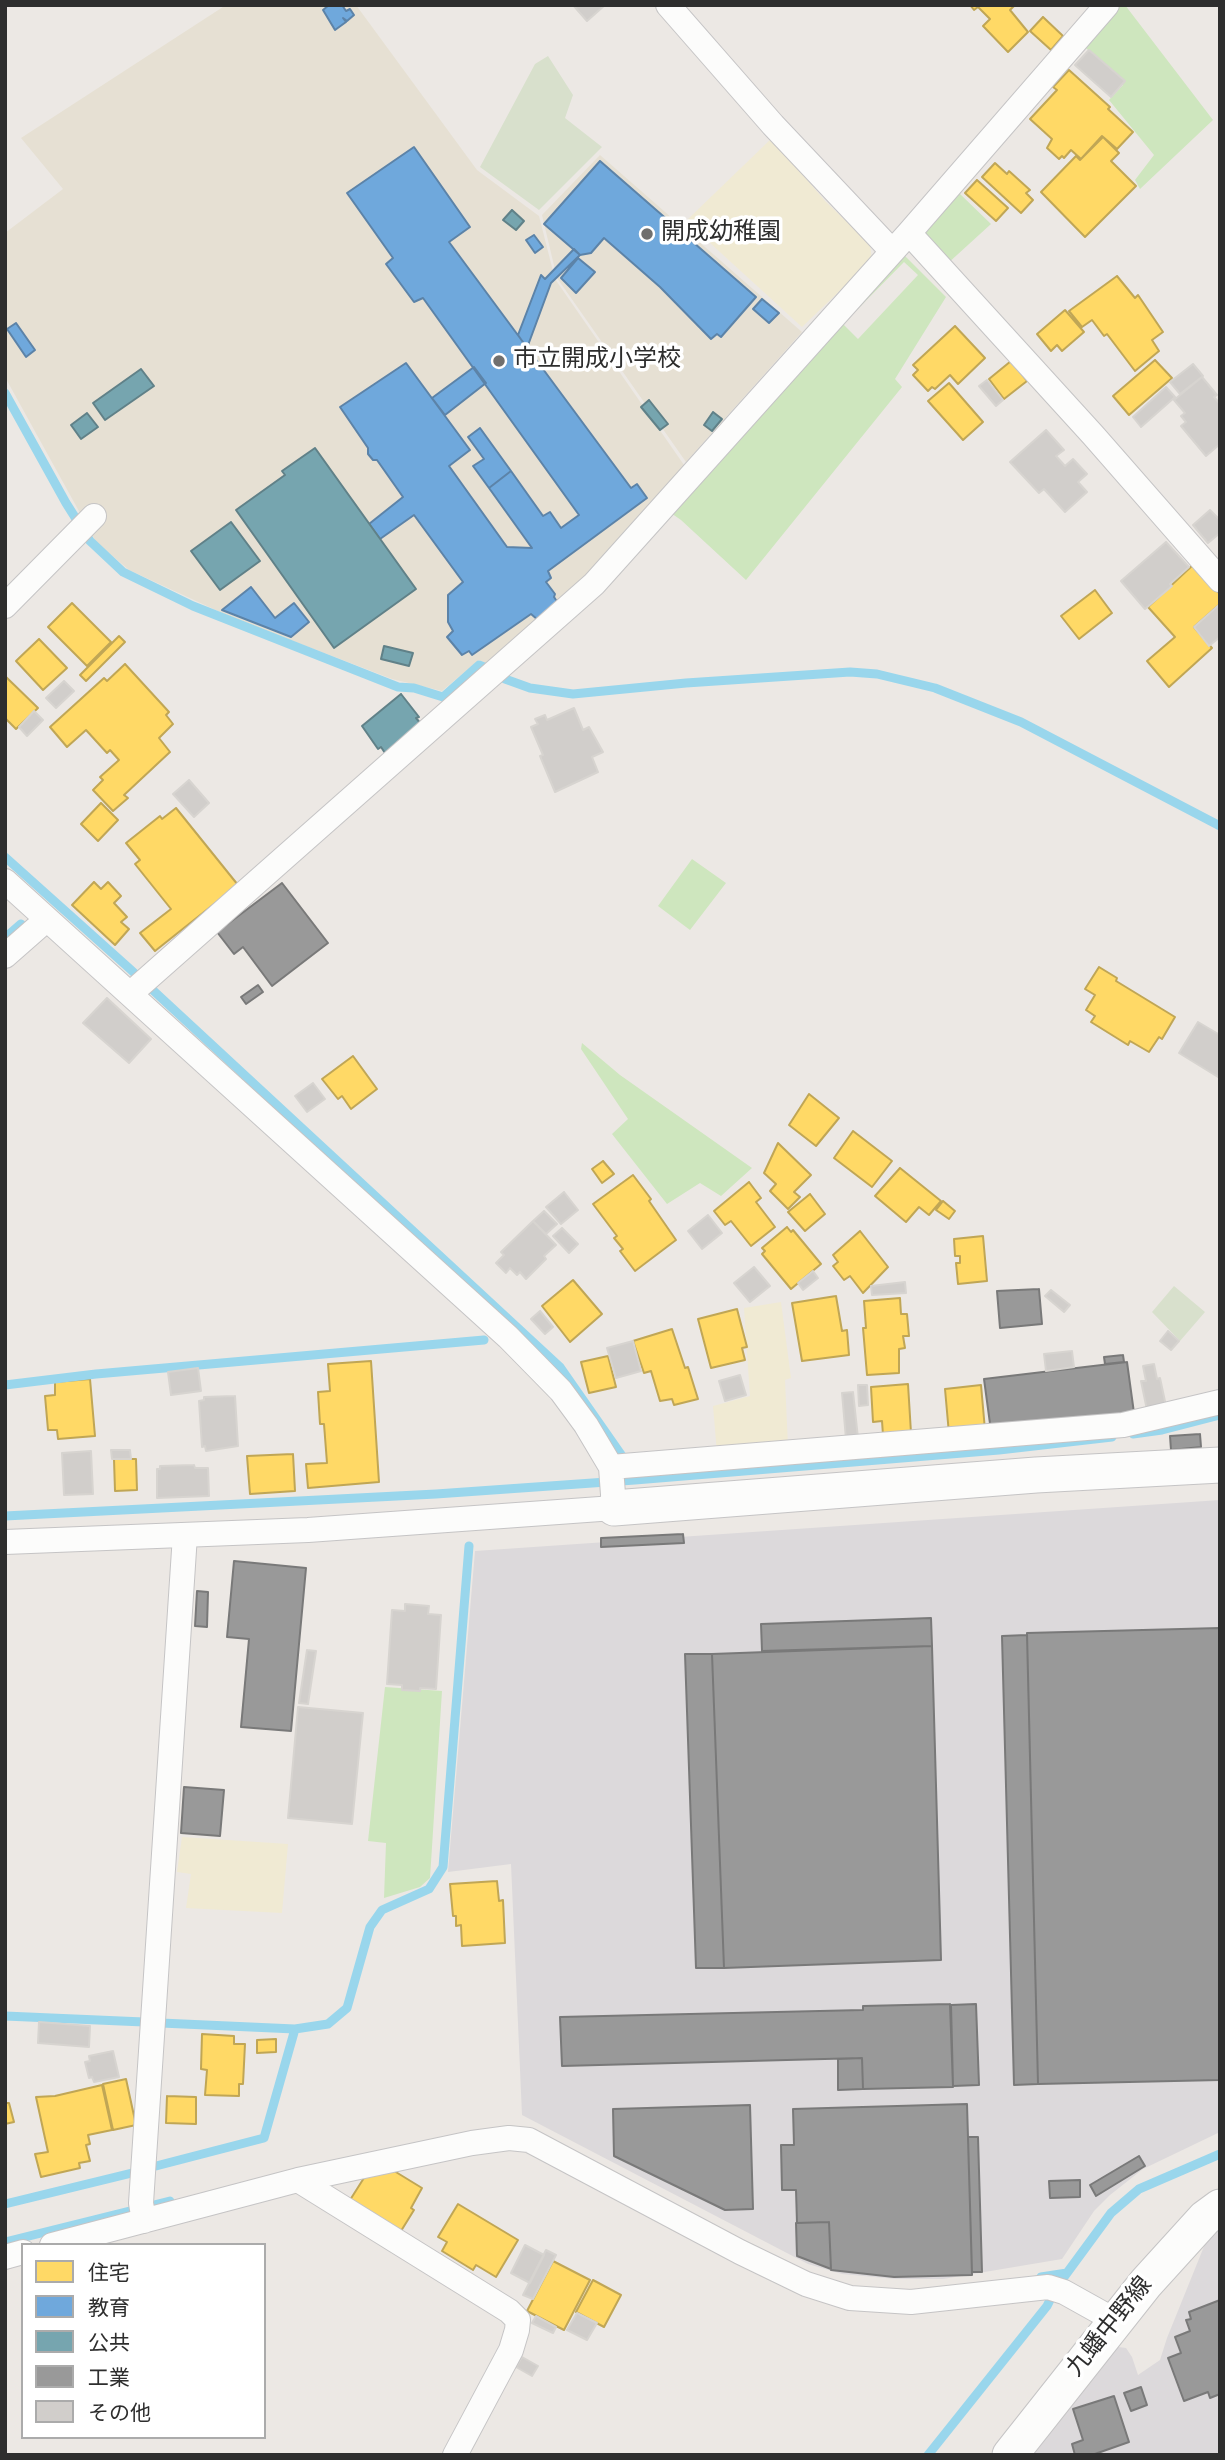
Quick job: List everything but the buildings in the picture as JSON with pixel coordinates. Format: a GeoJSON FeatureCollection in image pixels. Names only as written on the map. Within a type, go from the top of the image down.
{"type":"FeatureCollection","features":[{"type":"Feature","properties":{"kind":"street"},"geometry":{"type":"LineString","coordinates":[[668,5],[773,125],[900,242],[1093,435],[1220,580]]}},
{"type":"Feature","properties":{"kind":"street"},"geometry":{"type":"LineString","coordinates":[[139,985],[594,584],[900,242],[1107,5]]}},
{"type":"Feature","properties":{"kind":"street"},"geometry":{"type":"LineString","coordinates":[[5,607],[86,524]]}},
{"type":"Feature","properties":{"kind":"street"},"geometry":{"type":"LineString","coordinates":[[5,881],[46,920],[139,985],[508,1338],[561,1391],[586,1425],[617,1478]]}},
{"type":"Feature","properties":{"kind":"street"},"geometry":{"type":"LineString","coordinates":[[5,956],[46,920]]}},
{"type":"Feature","properties":{"kind":"street"},"geometry":{"type":"LineString","coordinates":[[5,1542],[308,1530],[617,1478],[1123,1425],[1220,1402]]}},
{"type":"Feature","properties":{"kind":"street"},"geometry":{"type":"LineString","coordinates":[[617,1478],[1036,1475],[1220,1465]]}},
{"type":"Feature","properties":{"kind":"street"},"geometry":{"type":"LineString","coordinates":[[142,2212],[185,1535]]}},
{"type":"Feature","properties":{"kind":"street"},"geometry":{"type":"LineString","coordinates":[[57,2243],[142,2212],[472,2143],[509,2138],[529,2140],[751,2258],[806,2284],[850,2298],[911,2302],[1056,2290],[1116,2320]]}},
{"type":"Feature","properties":{"kind":"street"},"geometry":{"type":"LineString","coordinates":[[298,2180],[509,2311],[517,2320],[511,2350],[455,2455]]}},
{"type":"Feature","properties":{"kind":"street","name":"九蟠中野線"},"geometry":{"type":"LineString","coordinates":[[1010,2455],[1116,2320],[1179,2246],[1205,2218],[1220,2207]]}},
{"type":"Feature","properties":{"kind":"shaded area"},"geometry":{"type":"Polygon","coordinates":[[[226,5],[356,5],[477,170],[539,216],[555,279],[684,465],[631,531],[568,598],[491,666],[479,660],[442,691],[392,679],[233,618],[129,570],[96,542],[5,377],[5,233],[63,189],[21,138],[226,5]]]}},
{"type":"Feature","properties":{"kind":"shaded area"},"geometry":{"type":"Polygon","coordinates":[[[600,155],[802,332],[686,462],[557,278],[542,215],[600,155]]]}},
{"type":"Feature","properties":{"kind":"shaded area"},"geometry":{"type":"Polygon","coordinates":[[[1220,1500],[1220,2132],[1143,2169],[1110,2195],[1094,2211],[1062,2259],[943,2279],[896,2279],[842,2274],[808,2264],[522,2115],[511,1864],[448,1872],[475,1551],[1220,1500]]]}},
{"type":"Feature","properties":{"kind":"shaded area"},"geometry":{"type":"Polygon","coordinates":[[[1220,2227],[1220,2455],[1028,2455],[1111,2346],[1126,2348],[1138,2375],[1160,2360],[1205,2244],[1220,2227]]]}},
{"type":"Feature","properties":{"kind":"green space"},"geometry":{"type":"Polygon","coordinates":[[[1120,5],[1125,5],[1213,120],[1140,189],[1135,180],[1154,155],[1109,100],[1123,85],[1086,48],[1120,5]]]}},
{"type":"Feature","properties":{"kind":"green space"},"geometry":{"type":"Polygon","coordinates":[[[548,56],[573,95],[565,118],[602,147],[539,210],[480,167],[535,64],[548,56]]]}},
{"type":"Feature","properties":{"kind":"green space"},"geometry":{"type":"Polygon","coordinates":[[[959,193],[991,224],[946,265],[924,239],[926,229],[959,193]]]}},
{"type":"Feature","properties":{"kind":"green space"},"geometry":{"type":"Polygon","coordinates":[[[903,254],[946,297],[895,379],[902,387],[746,580],[668,511],[903,254]],[[904,262],[843,324],[858,339],[918,275],[904,262]]]}},
{"type":"Feature","properties":{"kind":"green space"},"geometry":{"type":"Polygon","coordinates":[[[692,859],[726,883],[690,930],[658,906],[692,859]]]}},
{"type":"Feature","properties":{"kind":"green space"},"geometry":{"type":"Polygon","coordinates":[[[582,1043],[620,1075],[752,1168],[721,1196],[700,1183],[667,1204],[612,1134],[628,1119],[581,1049],[582,1043]]]}},
{"type":"Feature","properties":{"kind":"green space"},"geometry":{"type":"Polygon","coordinates":[[[1174,1286],[1205,1312],[1180,1341],[1152,1312],[1174,1286]]]}},
{"type":"Feature","properties":{"kind":"green space"},"geometry":{"type":"Polygon","coordinates":[[[385,1687],[442,1691],[430,1878],[420,1887],[384,1898],[386,1843],[368,1841],[385,1687]]]}},
{"type":"Feature","properties":{"kind":"sand"},"geometry":{"type":"Polygon","coordinates":[[[772,138],[825,201],[870,244],[872,260],[802,327],[686,221],[772,138]]]}},
{"type":"Feature","properties":{"kind":"sand"},"geometry":{"type":"Polygon","coordinates":[[[781,1302],[791,1378],[785,1380],[788,1446],[717,1453],[713,1406],[750,1396],[744,1308],[781,1302]]]}},
{"type":"Feature","properties":{"kind":"sand"},"geometry":{"type":"Polygon","coordinates":[[[182,1837],[288,1844],[282,1913],[186,1908],[191,1874],[177,1872],[182,1837]]]}},
{"type":"Feature","properties":{"kind":"waterway"},"geometry":{"type":"LineString","coordinates":[[5,393],[90,541],[123,572],[193,606],[398,687],[414,688],[443,697],[479,665],[484,667]]}},
{"type":"Feature","properties":{"kind":"waterway"},"geometry":{"type":"LineString","coordinates":[[505,679],[530,688],[573,694],[850,672],[877,674],[935,688],[1021,722],[1220,826]]}},
{"type":"Feature","properties":{"kind":"waterway"},"geometry":{"type":"LineString","coordinates":[[5,857],[130,969],[560,1367],[627,1463]]}},
{"type":"Feature","properties":{"kind":"waterway"},"geometry":{"type":"LineString","coordinates":[[5,938],[21,924]]}},
{"type":"Feature","properties":{"kind":"waterway"},"geometry":{"type":"LineString","coordinates":[[5,1385],[96,1374],[484,1340]]}},
{"type":"Feature","properties":{"kind":"waterway"},"geometry":{"type":"LineString","coordinates":[[1133,1434],[1162,1430],[1220,1415]]}},
{"type":"Feature","properties":{"kind":"waterway"},"geometry":{"type":"LineString","coordinates":[[5,1516],[436,1494],[635,1480],[999,1450],[1112,1437]]}},
{"type":"Feature","properties":{"kind":"waterway"},"geometry":{"type":"LineString","coordinates":[[161,2023],[295,2029],[328,2024],[347,2008],[370,1927],[382,1910],[429,1889],[443,1867],[469,1546]]}},
{"type":"Feature","properties":{"kind":"waterway"},"geometry":{"type":"LineString","coordinates":[[5,2016],[144,2022]]}},
{"type":"Feature","properties":{"kind":"waterway"},"geometry":{"type":"LineString","coordinates":[[156,2166],[264,2138],[295,2029]]}},
{"type":"Feature","properties":{"kind":"waterway"},"geometry":{"type":"LineString","coordinates":[[1064,2277],[1111,2213],[1139,2189],[1220,2154]]}},
{"type":"Feature","properties":{"kind":"waterway"},"geometry":{"type":"LineString","coordinates":[[5,2204],[132,2173]]}},
{"type":"Feature","properties":{"kind":"waterway"},"geometry":{"type":"LineString","coordinates":[[5,2242],[170,2201]]}},
{"type":"Feature","properties":{"kind":"waterway"},"geometry":{"type":"LineString","coordinates":[[1041,2277],[1067,2273]]}},
{"type":"Feature","properties":{"kind":"waterway"},"geometry":{"type":"LineString","coordinates":[[928,2455],[1047,2306],[1054,2292]]}},
{"type":"Feature","properties":{"kind":"place","name":"開成幼稚園"},"geometry":{"type":"Point","coordinates":[647,234]}},
{"type":"Feature","properties":{"kind":"place","name":"市立開成小学校"},"geometry":{"type":"Point","coordinates":[499,361]}}]}
